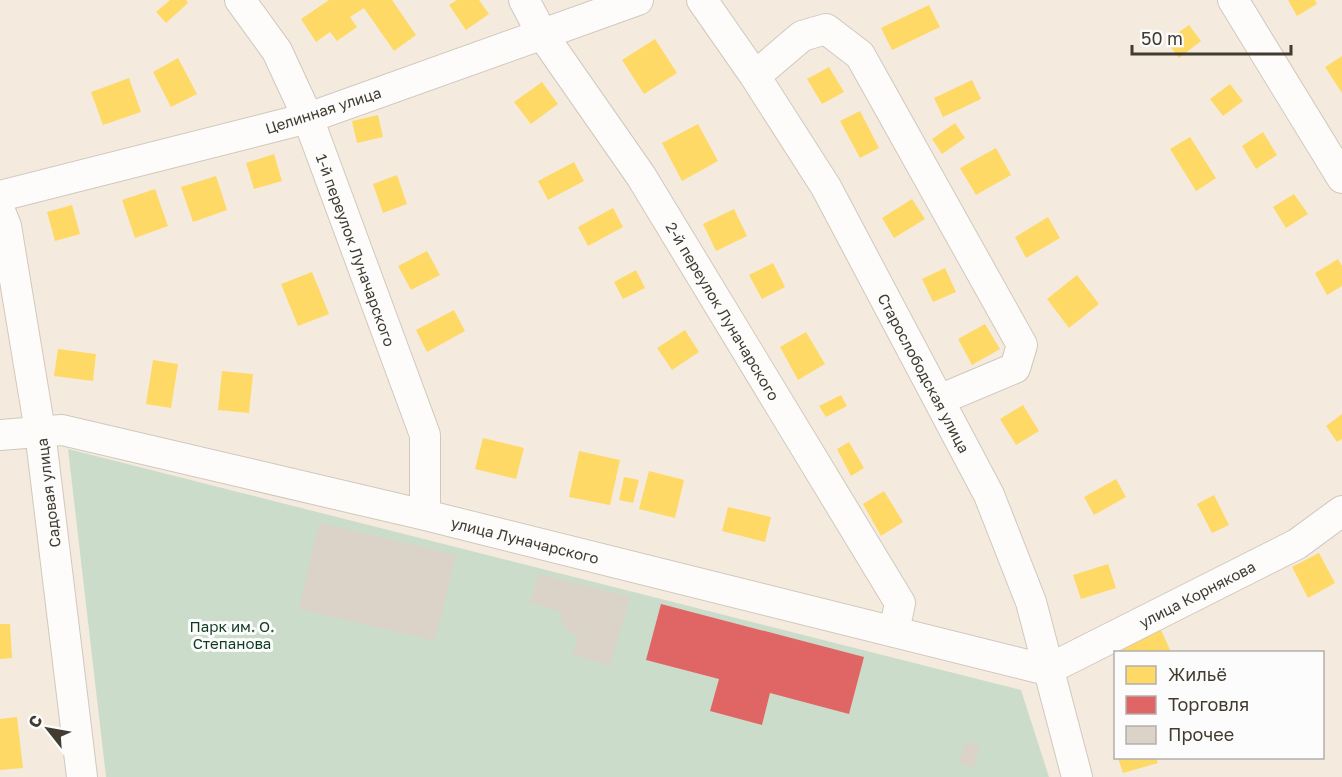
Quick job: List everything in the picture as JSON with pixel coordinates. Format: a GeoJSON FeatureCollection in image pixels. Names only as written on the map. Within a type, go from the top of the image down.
{"type":"FeatureCollection","features":[{"type":"Feature","properties":{"kind":"street","name":"1-й переулок Луначарского"},"geometry":{"type":"LineString","coordinates":[[240,0],[277,51],[308,118],[425,435],[425,515]]}},
{"type":"Feature","properties":{"kind":"street","name":"2-й переулок Луначарского"},"geometry":{"type":"LineString","coordinates":[[524,0],[542,34],[641,176],[900,603],[894,632]]}},
{"type":"Feature","properties":{"kind":"street","name":"Целинная улица"},"geometry":{"type":"LineString","coordinates":[[0,196],[308,118],[638,0]]}},
{"type":"Feature","properties":{"kind":"street","name":"Старослободская улица"},"geometry":{"type":"LineString","coordinates":[[702,0],[755,76],[826,187],[989,495],[1031,602],[1047,670],[1077,777]]}},
{"type":"Feature","properties":{"kind":"street"},"geometry":{"type":"LineString","coordinates":[[1233,0],[1342,178]]}},
{"type":"Feature","properties":{"kind":"street"},"geometry":{"type":"LineString","coordinates":[[755,76],[802,36],[826,29],[861,55],[1022,345],[1014,368],[939,400]]}},
{"type":"Feature","properties":{"kind":"street","name":"Садовая улица"},"geometry":{"type":"LineString","coordinates":[[0,211],[6,226],[40,432],[82,777]]}},
{"type":"Feature","properties":{"kind":"street","name":"улица Луначарского"},"geometry":{"type":"LineString","coordinates":[[0,435],[62,430],[425,515],[1047,670]]}},
{"type":"Feature","properties":{"kind":"street","name":"улица Корнякова"},"geometry":{"type":"LineString","coordinates":[[1047,670],[1298,544],[1342,511]]}},
{"type":"Feature","properties":{"kind":"green space","name":"Парк им. О. Степанова"},"geometry":{"type":"Polygon","coordinates":[[[68,449],[1021,690],[1049,777],[106,777],[68,449]]]}},
{"type":"Feature","properties":{"kind":"building: Жильё"},"geometry":{"type":"Polygon","coordinates":[[[170,0],[186,0],[188,3],[166,23],[156,12],[170,0]]]}},
{"type":"Feature","properties":{"kind":"building: Жильё"},"geometry":{"type":"Polygon","coordinates":[[[329,0],[392,0],[416,35],[394,51],[364,8],[350,17],[357,27],[337,41],[330,32],[316,42],[301,19],[329,0]]]}},
{"type":"Feature","properties":{"kind":"building: Жильё"},"geometry":{"type":"Polygon","coordinates":[[[457,0],[479,0],[489,14],[466,30],[449,5],[457,0]]]}},
{"type":"Feature","properties":{"kind":"building: Жильё"},"geometry":{"type":"Polygon","coordinates":[[[1288,0],[1315,0],[1317,4],[1297,16],[1288,0]]]}},
{"type":"Feature","properties":{"kind":"building: Жильё"},"geometry":{"type":"Polygon","coordinates":[[[929,5],[940,27],[892,50],[881,28],[929,5]]]}},
{"type":"Feature","properties":{"kind":"building: Жильё"},"geometry":{"type":"Polygon","coordinates":[[[1189,25],[1201,41],[1179,58],[1166,41],[1189,25]]]}},
{"type":"Feature","properties":{"kind":"building: Жильё"},"geometry":{"type":"Polygon","coordinates":[[[655,39],[677,73],[644,94],[622,60],[655,39]]]}},
{"type":"Feature","properties":{"kind":"building: Жильё"},"geometry":{"type":"Polygon","coordinates":[[[1342,56],[1342,93],[1325,67],[1342,56]]]}},
{"type":"Feature","properties":{"kind":"building: Жильё"},"geometry":{"type":"Polygon","coordinates":[[[178,58],[197,94],[171,107],[153,72],[178,58]]]}},
{"type":"Feature","properties":{"kind":"building: Жильё"},"geometry":{"type":"Polygon","coordinates":[[[829,67],[844,92],[822,104],[807,79],[829,67]]]}},
{"type":"Feature","properties":{"kind":"building: Жильё"},"geometry":{"type":"Polygon","coordinates":[[[129,78],[141,112],[103,125],[91,92],[129,78]]]}},
{"type":"Feature","properties":{"kind":"building: Жильё"},"geometry":{"type":"Polygon","coordinates":[[[972,80],[981,99],[943,117],[934,98],[972,80]]]}},
{"type":"Feature","properties":{"kind":"building: Жильё"},"geometry":{"type":"Polygon","coordinates":[[[542,82],[558,104],[531,124],[514,102],[542,82]]]}},
{"type":"Feature","properties":{"kind":"building: Жильё"},"geometry":{"type":"Polygon","coordinates":[[[1230,84],[1243,101],[1223,116],[1210,99],[1230,84]]]}},
{"type":"Feature","properties":{"kind":"building: Жильё"},"geometry":{"type":"Polygon","coordinates":[[[860,111],[879,148],[860,158],[840,121],[860,111]]]}},
{"type":"Feature","properties":{"kind":"building: Жильё"},"geometry":{"type":"Polygon","coordinates":[[[378,115],[383,137],[357,143],[352,121],[378,115]]]}},
{"type":"Feature","properties":{"kind":"building: Жильё"},"geometry":{"type":"Polygon","coordinates":[[[955,123],[965,138],[942,154],[932,139],[955,123]]]}},
{"type":"Feature","properties":{"kind":"building: Жильё"},"geometry":{"type":"Polygon","coordinates":[[[698,124],[718,161],[682,181],[662,143],[698,124]]]}},
{"type":"Feature","properties":{"kind":"building: Жильё"},"geometry":{"type":"Polygon","coordinates":[[[1263,132],[1277,155],[1256,169],[1242,146],[1263,132]]]}},
{"type":"Feature","properties":{"kind":"building: Жильё"},"geometry":{"type":"Polygon","coordinates":[[[1190,137],[1216,178],[1196,191],[1170,149],[1190,137]]]}},
{"type":"Feature","properties":{"kind":"building: Жильё"},"geometry":{"type":"Polygon","coordinates":[[[996,148],[1011,175],[976,195],[960,168],[996,148]]]}},
{"type":"Feature","properties":{"kind":"building: Жильё"},"geometry":{"type":"Polygon","coordinates":[[[274,154],[282,181],[254,189],[246,163],[274,154]]]}},
{"type":"Feature","properties":{"kind":"building: Жильё"},"geometry":{"type":"Polygon","coordinates":[[[574,162],[584,181],[548,200],[538,181],[574,162]]]}},
{"type":"Feature","properties":{"kind":"building: Жильё"},"geometry":{"type":"Polygon","coordinates":[[[397,175],[407,204],[383,213],[373,184],[397,175]]]}},
{"type":"Feature","properties":{"kind":"building: Жильё"},"geometry":{"type":"Polygon","coordinates":[[[216,176],[227,210],[193,222],[181,187],[216,176]]]}},
{"type":"Feature","properties":{"kind":"building: Жильё"},"geometry":{"type":"Polygon","coordinates":[[[155,189],[168,226],[135,238],[122,200],[155,189]]]}},
{"type":"Feature","properties":{"kind":"building: Жильё"},"geometry":{"type":"Polygon","coordinates":[[[1294,194],[1308,214],[1286,228],[1273,207],[1294,194]]]}},
{"type":"Feature","properties":{"kind":"building: Жильё"},"geometry":{"type":"Polygon","coordinates":[[[912,199],[925,219],[894,238],[882,218],[912,199]]]}},
{"type":"Feature","properties":{"kind":"building: Жильё"},"geometry":{"type":"Polygon","coordinates":[[[72,205],[80,234],[55,241],[47,212],[72,205]]]}},
{"type":"Feature","properties":{"kind":"building: Жильё"},"geometry":{"type":"Polygon","coordinates":[[[613,208],[623,227],[588,246],[578,227],[613,208]]]}},
{"type":"Feature","properties":{"kind":"building: Жильё"},"geometry":{"type":"Polygon","coordinates":[[[734,209],[747,236],[716,251],[703,224],[734,209]]]}},
{"type":"Feature","properties":{"kind":"building: Жильё"},"geometry":{"type":"Polygon","coordinates":[[[1048,217],[1060,238],[1026,258],[1015,237],[1048,217]]]}},
{"type":"Feature","properties":{"kind":"building: Жильё"},"geometry":{"type":"Polygon","coordinates":[[[427,251],[440,275],[411,290],[398,266],[427,251]]]}},
{"type":"Feature","properties":{"kind":"building: Жильё"},"geometry":{"type":"Polygon","coordinates":[[[1338,259],[1342,266],[1342,286],[1327,295],[1315,273],[1338,259]]]}},
{"type":"Feature","properties":{"kind":"building: Жильё"},"geometry":{"type":"Polygon","coordinates":[[[773,263],[785,287],[762,299],[749,275],[773,263]]]}},
{"type":"Feature","properties":{"kind":"building: Жильё"},"geometry":{"type":"Polygon","coordinates":[[[945,268],[956,292],[933,302],[922,279],[945,268]]]}},
{"type":"Feature","properties":{"kind":"building: Жильё"},"geometry":{"type":"Polygon","coordinates":[[[636,270],[645,288],[623,299],[614,282],[636,270]]]}},
{"type":"Feature","properties":{"kind":"building: Жильё"},"geometry":{"type":"Polygon","coordinates":[[[312,272],[329,314],[298,326],[281,284],[312,272]]]}},
{"type":"Feature","properties":{"kind":"building: Жильё"},"geometry":{"type":"Polygon","coordinates":[[[1077,275],[1099,304],[1069,328],[1047,299],[1077,275]]]}},
{"type":"Feature","properties":{"kind":"building: Жильё"},"geometry":{"type":"Polygon","coordinates":[[[454,310],[465,331],[427,352],[416,330],[454,310]]]}},
{"type":"Feature","properties":{"kind":"building: Жильё"},"geometry":{"type":"Polygon","coordinates":[[[985,324],[1000,349],[972,365],[958,339],[985,324]]]}},
{"type":"Feature","properties":{"kind":"building: Жильё"},"geometry":{"type":"Polygon","coordinates":[[[685,330],[699,352],[672,370],[657,348],[685,330]]]}},
{"type":"Feature","properties":{"kind":"building: Жильё"},"geometry":{"type":"Polygon","coordinates":[[[806,332],[825,364],[798,380],[780,347],[806,332]]]}},
{"type":"Feature","properties":{"kind":"building: Жильё"},"geometry":{"type":"Polygon","coordinates":[[[58,349],[96,354],[93,381],[54,376],[58,349]]]}},
{"type":"Feature","properties":{"kind":"building: Жильё"},"geometry":{"type":"Polygon","coordinates":[[[153,360],[178,364],[171,408],[146,404],[153,360]]]}},
{"type":"Feature","properties":{"kind":"building: Жильё"},"geometry":{"type":"Polygon","coordinates":[[[222,371],[253,374],[249,413],[218,410],[222,371]]]}},
{"type":"Feature","properties":{"kind":"building: Жильё"},"geometry":{"type":"Polygon","coordinates":[[[841,395],[847,406],[826,417],[819,406],[841,395]]]}},
{"type":"Feature","properties":{"kind":"building: Жильё"},"geometry":{"type":"Polygon","coordinates":[[[1023,405],[1039,431],[1016,445],[1000,419],[1023,405]]]}},
{"type":"Feature","properties":{"kind":"building: Жильё"},"geometry":{"type":"Polygon","coordinates":[[[1342,414],[1342,439],[1337,442],[1326,426],[1342,414]]]}},
{"type":"Feature","properties":{"kind":"building: Жильё"},"geometry":{"type":"Polygon","coordinates":[[[483,438],[524,448],[516,479],[475,469],[483,438]]]}},
{"type":"Feature","properties":{"kind":"building: Жильё"},"geometry":{"type":"Polygon","coordinates":[[[849,442],[864,468],[851,476],[837,449],[849,442]]]}},
{"type":"Feature","properties":{"kind":"building: Жильё"},"geometry":{"type":"Polygon","coordinates":[[[579,451],[620,460],[610,505],[569,497],[579,451]]]}},
{"type":"Feature","properties":{"kind":"building: Жильё"},"geometry":{"type":"Polygon","coordinates":[[[649,471],[684,480],[675,518],[639,509],[649,471]]]}},
{"type":"Feature","properties":{"kind":"building: Жильё"},"geometry":{"type":"Polygon","coordinates":[[[624,477],[639,480],[633,503],[619,500],[624,477]]]}},
{"type":"Feature","properties":{"kind":"building: Жильё"},"geometry":{"type":"Polygon","coordinates":[[[1116,479],[1126,497],[1094,515],[1084,497],[1116,479]]]}},
{"type":"Feature","properties":{"kind":"building: Жильё"},"geometry":{"type":"Polygon","coordinates":[[[884,491],[903,522],[881,536],[863,504],[884,491]]]}},
{"type":"Feature","properties":{"kind":"building: Жильё"},"geometry":{"type":"Polygon","coordinates":[[[1214,495],[1229,525],[1212,533],[1197,504],[1214,495]]]}},
{"type":"Feature","properties":{"kind":"building: Жильё"},"geometry":{"type":"Polygon","coordinates":[[[728,507],[771,517],[765,542],[722,531],[728,507]]]}},
{"type":"Feature","properties":{"kind":"building: Жильё"},"geometry":{"type":"Polygon","coordinates":[[[1319,553],[1335,583],[1308,598],[1292,567],[1319,553]]]}},
{"type":"Feature","properties":{"kind":"building: Жильё"},"geometry":{"type":"Polygon","coordinates":[[[1108,564],[1116,588],[1081,599],[1073,575],[1108,564]]]}},
{"type":"Feature","properties":{"kind":"building: Жильё"},"geometry":{"type":"Polygon","coordinates":[[[0,624],[10,624],[12,658],[0,659],[0,624]]]}},
{"type":"Feature","properties":{"kind":"building: Жильё"},"geometry":{"type":"Polygon","coordinates":[[[1161,630],[1171,651],[1114,652],[1113,650],[1161,630]]]}},
{"type":"Feature","properties":{"kind":"building: Жильё"},"geometry":{"type":"Polygon","coordinates":[[[17,717],[23,768],[0,770],[0,719],[17,717]]]}},
{"type":"Feature","properties":{"kind":"building: Жильё"},"geometry":{"type":"Polygon","coordinates":[[[1118,759],[1156,759],[1158,763],[1123,773],[1118,759]]]}},
{"type":"Feature","properties":{"kind":"building: Торговля"},"geometry":{"type":"Polygon","coordinates":[[[661,604],[864,657],[849,714],[770,693],[762,725],[710,711],[719,679],[646,660],[661,604]]]}},
{"type":"Feature","properties":{"kind":"building: Прочее"},"geometry":{"type":"Polygon","coordinates":[[[319,523],[456,555],[435,641],[299,609],[319,523]]]}},
{"type":"Feature","properties":{"kind":"building: Прочее"},"geometry":{"type":"Polygon","coordinates":[[[538,574],[630,597],[610,666],[573,655],[578,636],[568,631],[561,621],[560,611],[530,603],[538,574]]]}},
{"type":"Feature","properties":{"kind":"building: Прочее"},"geometry":{"type":"Polygon","coordinates":[[[965,742],[980,745],[974,767],[959,763],[965,742]]]}}]}
